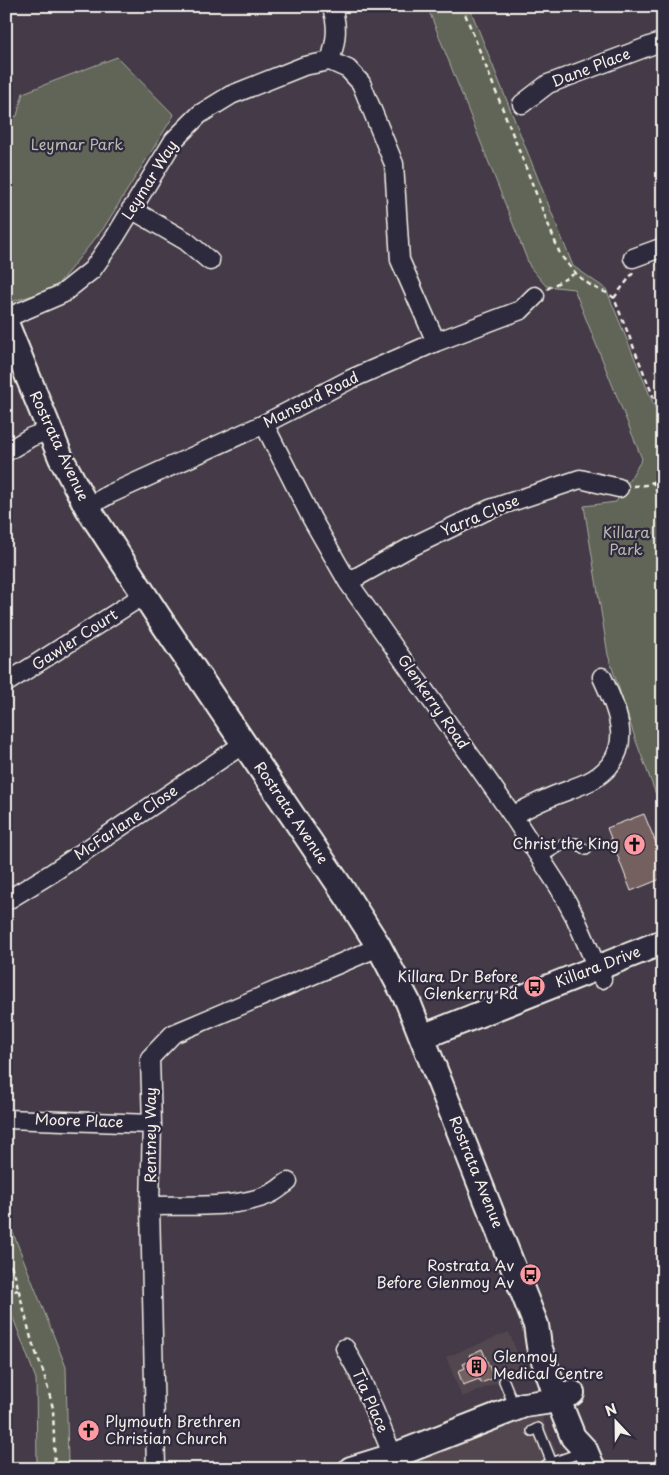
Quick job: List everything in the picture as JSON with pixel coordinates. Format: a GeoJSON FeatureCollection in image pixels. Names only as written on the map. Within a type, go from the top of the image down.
{"type":"FeatureCollection","features":[{"type":"Feature","properties":{"kind":"street"},"geometry":{"type":"LineString","coordinates":[[331,6],[335,16],[336,32],[330,61],[348,69],[361,83],[394,164],[400,260],[436,342]]}},
{"type":"Feature","properties":{"kind":"street","name":"Dane Place"},"geometry":{"type":"LineString","coordinates":[[522,104],[548,84],[663,40]]}},
{"type":"Feature","properties":{"kind":"street","name":"Leymar Way"},"geometry":{"type":"LineString","coordinates":[[6,318],[62,294],[92,270],[115,237],[174,140],[200,114],[231,95],[304,66],[330,61]]}},
{"type":"Feature","properties":{"kind":"street"},"geometry":{"type":"LineString","coordinates":[[131,209],[186,241],[210,261]]}},
{"type":"Feature","properties":{"kind":"street"},"geometry":{"type":"LineString","coordinates":[[633,258],[663,247]]}},
{"type":"Feature","properties":{"kind":"street","name":"Mansard Road"},"geometry":{"type":"LineString","coordinates":[[87,507],[110,494],[264,424],[351,379],[436,342],[521,310],[535,296]]}},
{"type":"Feature","properties":{"kind":"street","name":"Rostrata Avenue"},"geometry":{"type":"LineString","coordinates":[[6,323],[68,473],[87,507],[378,945],[408,1002],[536,1325],[538,1346],[563,1390],[573,1436],[589,1460]]}},
{"type":"Feature","properties":{"kind":"street","name":"Glenkerry Road"},"geometry":{"type":"LineString","coordinates":[[264,424],[312,519],[348,582],[541,858],[576,917],[599,973]]}},
{"type":"Feature","properties":{"kind":"street"},"geometry":{"type":"LineString","coordinates":[[6,452],[50,430]]}},
{"type":"Feature","properties":{"kind":"street","name":"Yarra Close"},"geometry":{"type":"LineString","coordinates":[[348,582],[409,548],[490,509],[580,478],[619,488]]}},
{"type":"Feature","properties":{"kind":"street","name":"Gawler Court"},"geometry":{"type":"LineString","coordinates":[[6,683],[144,595]]}},
{"type":"Feature","properties":{"kind":"street"},"geometry":{"type":"LineString","coordinates":[[513,816],[539,801],[593,780],[610,766],[620,748],[620,728],[614,704],[602,677]]}},
{"type":"Feature","properties":{"kind":"street","name":"McFarlane Close"},"geometry":{"type":"LineString","coordinates":[[6,901],[52,873],[245,743]]}},
{"type":"Feature","properties":{"kind":"street","name":"Killara Drive"},"geometry":{"type":"LineString","coordinates":[[425,1043],[599,973],[663,942]]}},
{"type":"Feature","properties":{"kind":"street","name":"Rentney Way"},"geometry":{"type":"LineString","coordinates":[[156,1469],[150,1206],[152,1124],[150,1058],[173,1034],[367,952],[378,945]]}},
{"type":"Feature","properties":{"kind":"street","name":"Killara Drive"},"geometry":{"type":"LineString","coordinates":[[599,973],[663,954]]}},
{"type":"Feature","properties":{"kind":"street","name":"Moore Place"},"geometry":{"type":"LineString","coordinates":[[6,1119],[152,1124]]}},
{"type":"Feature","properties":{"kind":"street"},"geometry":{"type":"LineString","coordinates":[[150,1206],[228,1204],[249,1201],[272,1193],[288,1182]]}},
{"type":"Feature","properties":{"kind":"street","name":"Tia Place"},"geometry":{"type":"LineString","coordinates":[[345,1348],[359,1374],[370,1465]]}},
{"type":"Feature","properties":{"kind":"street"},"geometry":{"type":"LineString","coordinates":[[370,1465],[563,1390]]}},
{"type":"Feature","properties":{"kind":"lane"},"geometry":{"type":"LineString","coordinates":[[541,858],[564,844],[576,843],[586,850]]}},
{"type":"Feature","properties":{"kind":"lane"},"geometry":{"type":"LineString","coordinates":[[504,1381],[519,1406]]}},
{"type":"Feature","properties":{"kind":"lane"},"geometry":{"type":"LineString","coordinates":[[532,1431],[538,1428],[549,1464],[589,1460]]}},
{"type":"Feature","properties":{"kind":"path"},"geometry":{"type":"LineString","coordinates":[[462,6],[560,254],[574,274],[593,287],[609,293],[614,298],[663,421]]}},
{"type":"Feature","properties":{"kind":"path"},"geometry":{"type":"LineString","coordinates":[[614,298],[633,275],[633,258]]}},
{"type":"Feature","properties":{"kind":"path"},"geometry":{"type":"LineString","coordinates":[[535,296],[574,274]]}},
{"type":"Feature","properties":{"kind":"path"},"geometry":{"type":"LineString","coordinates":[[619,488],[647,485],[663,478]]}},
{"type":"Feature","properties":{"kind":"path"},"geometry":{"type":"LineString","coordinates":[[653,482],[663,507]]}},
{"type":"Feature","properties":{"kind":"path"},"geometry":{"type":"LineString","coordinates":[[6,1257],[14,1272],[32,1342],[44,1374],[52,1408],[55,1469]]}},
{"type":"Feature","properties":{"kind":"path"},"geometry":{"type":"LineString","coordinates":[[6,1294],[18,1290]]}},
{"type":"Feature","properties":{"kind":"shaded area"},"geometry":{"type":"Polygon","coordinates":[[[509,1332],[525,1372],[462,1397],[446,1357],[509,1332]]]}},
{"type":"Feature","properties":{"kind":"shaded area"},"geometry":{"type":"Polygon","coordinates":[[[540,1412],[563,1469],[395,1469],[540,1412]]]}},
{"type":"Feature","properties":{"kind":"green space","name":"Killara Park"},"geometry":{"type":"Polygon","coordinates":[[[427,6],[469,6],[573,266],[606,289],[663,427],[663,813],[636,741],[608,655],[584,506],[616,502],[642,459],[574,289],[546,286],[530,267],[427,6]]]}},
{"type":"Feature","properties":{"kind":"green space","name":"Leymar Park"},"geometry":{"type":"Polygon","coordinates":[[[117,57],[174,115],[103,229],[54,289],[10,302],[6,292],[6,118],[17,116],[23,93],[117,57]]]}},
{"type":"Feature","properties":{"kind":"green space"},"geometry":{"type":"Polygon","coordinates":[[[6,1215],[66,1367],[68,1465],[37,1466],[36,1379],[6,1299],[6,1215]]]}},
{"type":"Feature","properties":{"kind":"building","name":"Christ the King"},"geometry":{"type":"Polygon","coordinates":[[[644,814],[663,860],[663,878],[631,891],[607,828],[644,814]]]}},
{"type":"Feature","properties":{"kind":"building","name":"Glenmoy Medical Centre"},"geometry":{"type":"Polygon","coordinates":[[[482,1349],[494,1378],[481,1383],[479,1379],[463,1385],[458,1371],[465,1368],[463,1364],[472,1360],[469,1355],[482,1349]]]}},
{"type":"Feature","properties":{"kind":"place","name":"Christ the King"},"geometry":{"type":"Point","coordinates":[635,844]}},
{"type":"Feature","properties":{"kind":"place","name":"Killara Dr Before Glenkerry Rd"},"geometry":{"type":"Point","coordinates":[534,986]}},
{"type":"Feature","properties":{"kind":"place","name":"Rostrata Av Before Glenmoy Av"},"geometry":{"type":"Point","coordinates":[530,1275]}},
{"type":"Feature","properties":{"kind":"place","name":"Glenmoy Medical Centre"},"geometry":{"type":"Point","coordinates":[477,1366]}},
{"type":"Feature","properties":{"kind":"place","name":"Plymouth Brethren Christian Church"},"geometry":{"type":"Point","coordinates":[89,1431]}}]}
